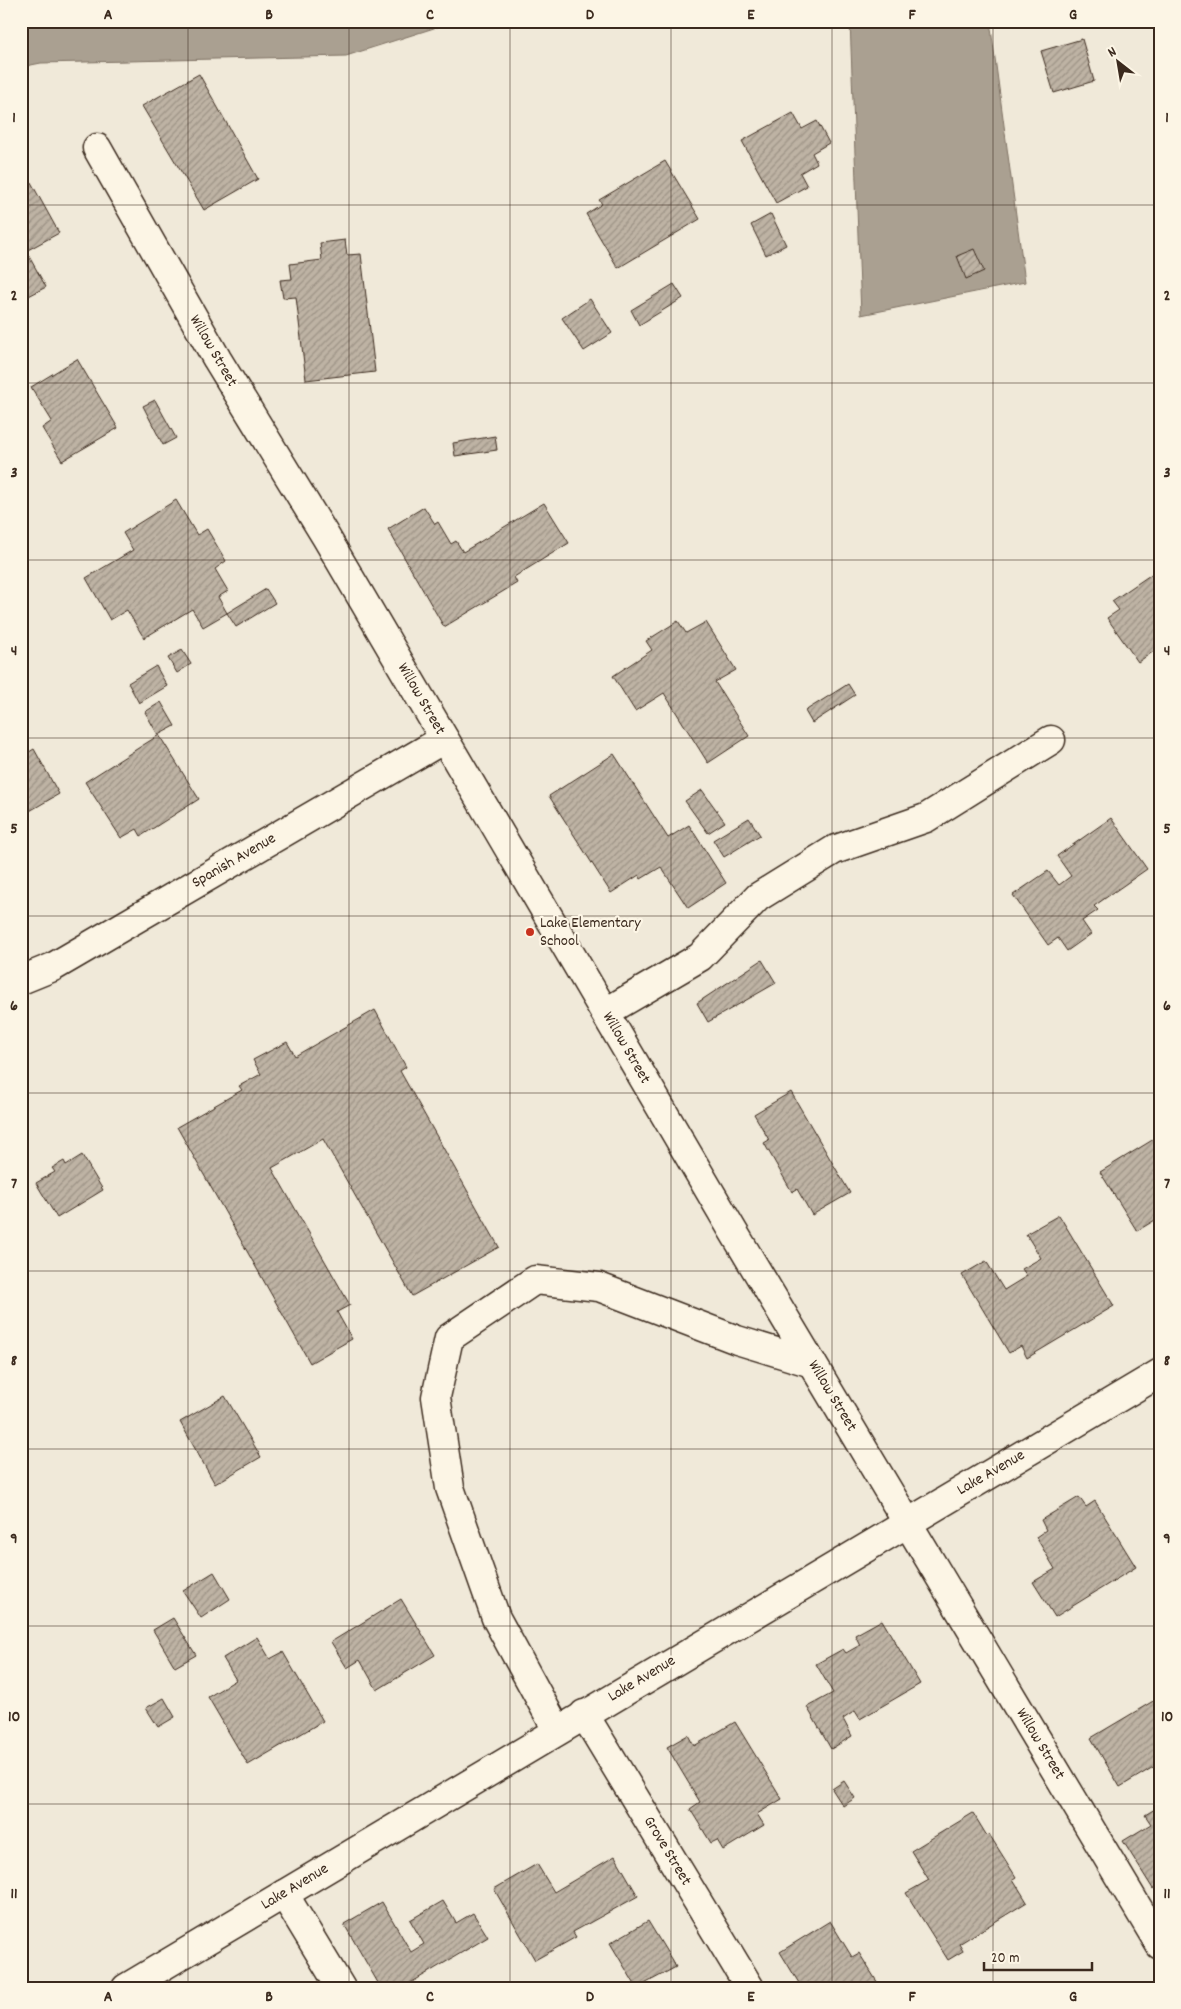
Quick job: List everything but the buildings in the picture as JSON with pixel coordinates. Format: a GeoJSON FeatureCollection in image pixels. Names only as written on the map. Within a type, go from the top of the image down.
{"type":"FeatureCollection","features":[{"type":"Feature","properties":{"kind":"street","name":"Willow Street"},"geometry":{"type":"LineString","coordinates":[[97,148],[217,359],[326,537],[812,1363],[1160,1945]]}},
{"type":"Feature","properties":{"kind":"street","name":"Spanish Avenue"},"geometry":{"type":"LineString","coordinates":[[21,980],[53,967],[444,739]]}},
{"type":"Feature","properties":{"kind":"street"},"geometry":{"type":"LineString","coordinates":[[606,1012],[700,957],[758,897],[834,850],[926,818],[1051,740]]}},
{"type":"Feature","properties":{"kind":"street"},"geometry":{"type":"LineString","coordinates":[[557,1730],[496,1618],[450,1488],[436,1397],[449,1338],[535,1280],[599,1287],[737,1340],[812,1363]]}},
{"type":"Feature","properties":{"kind":"street","name":"Lake Avenue"},"geometry":{"type":"LineString","coordinates":[[126,1988],[1160,1373]]}},
{"type":"Feature","properties":{"kind":"street","name":"Grove Street"},"geometry":{"type":"LineString","coordinates":[[584,1714],[750,1988]]}},
{"type":"Feature","properties":{"kind":"street"},"geometry":{"type":"LineString","coordinates":[[284,1894],[341,1988]]}},
{"type":"Feature","properties":{"kind":"shaded area"},"geometry":{"type":"Polygon","coordinates":[[[21,21],[456,21],[346,56],[41,63],[21,67],[21,21]]]}},
{"type":"Feature","properties":{"kind":"shaded area"},"geometry":{"type":"Polygon","coordinates":[[[850,21],[990,21],[1025,282],[861,315],[850,21]]]}},
{"type":"Feature","properties":{"kind":"place","name":"Lake Elementary School"},"geometry":{"type":"Point","coordinates":[530,932]}}]}
